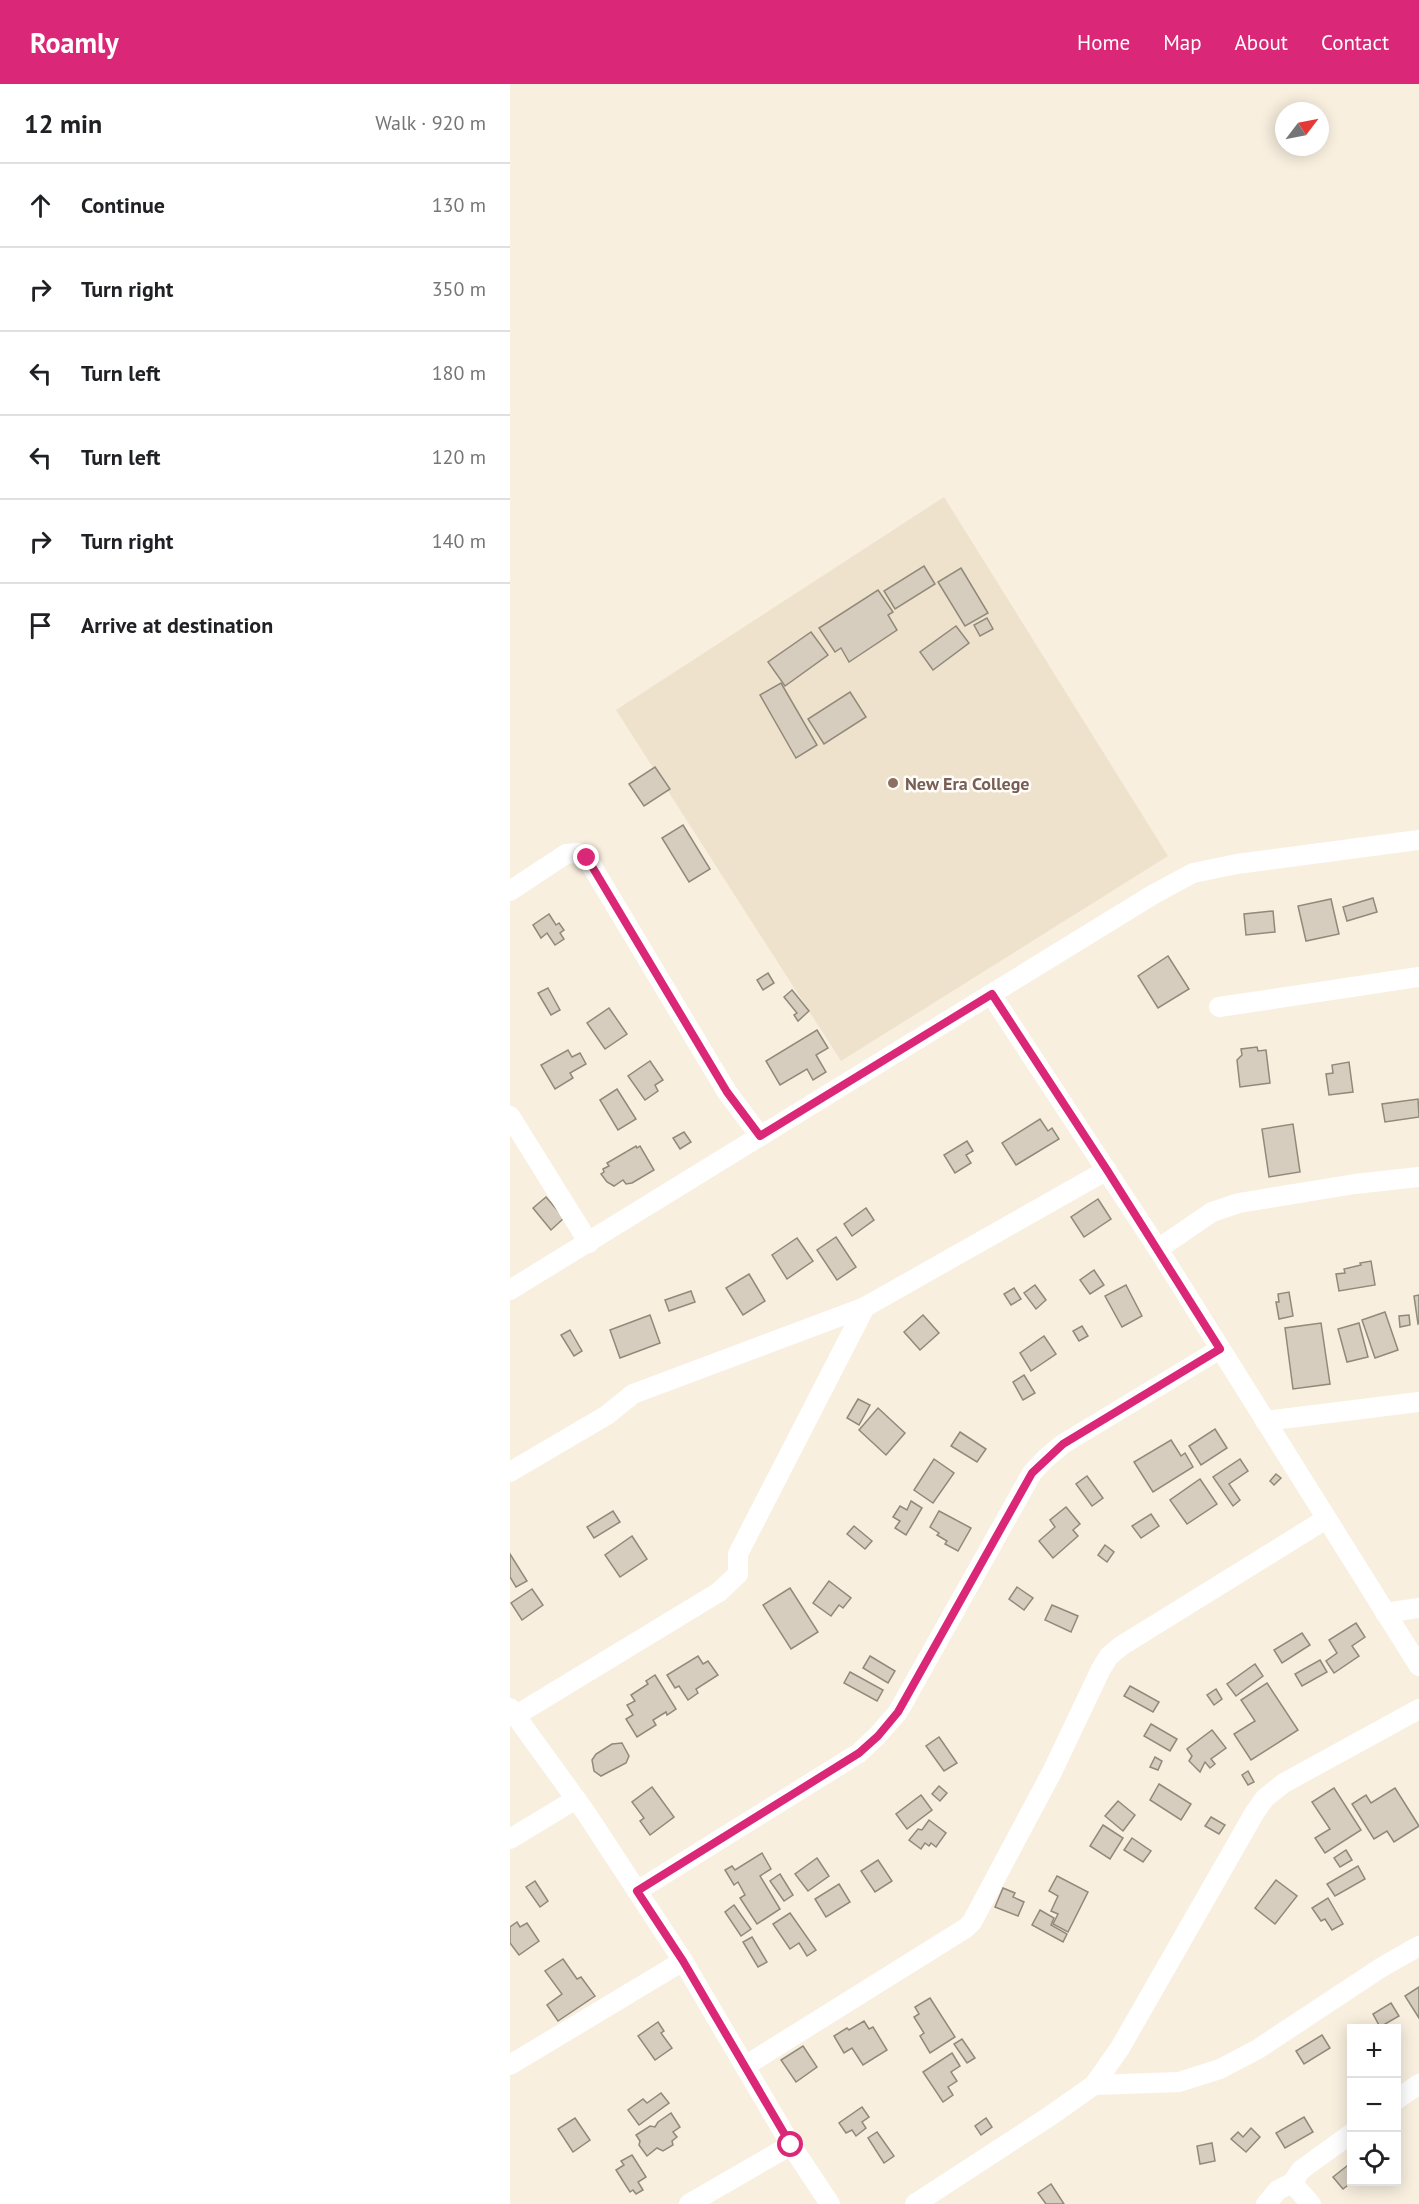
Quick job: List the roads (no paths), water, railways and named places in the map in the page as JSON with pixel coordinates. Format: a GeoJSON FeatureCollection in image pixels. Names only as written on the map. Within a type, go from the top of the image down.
{"type":"FeatureCollection","features":[{"type":"Feature","properties":{"kind":"street"},"geometry":{"type":"LineString","coordinates":[[510,1290],[1154,894],[1193,873],[1237,864],[1419,840]]}},
{"type":"Feature","properties":{"kind":"street"},"geometry":{"type":"LineString","coordinates":[[510,891],[567,854],[578,853],[587,858],[727,1092],[760,1136]]}},
{"type":"Feature","properties":{"kind":"street"},"geometry":{"type":"LineString","coordinates":[[1219,1007],[1419,977]]}},
{"type":"Feature","properties":{"kind":"street"},"geometry":{"type":"LineString","coordinates":[[992,994],[1158,1249],[1419,1666]]}},
{"type":"Feature","properties":{"kind":"street"},"geometry":{"type":"LineString","coordinates":[[510,1116],[589,1243]]}},
{"type":"Feature","properties":{"kind":"street"},"geometry":{"type":"LineString","coordinates":[[510,1472],[607,1415],[633,1394],[865,1307],[1107,1170]]}},
{"type":"Feature","properties":{"kind":"street"},"geometry":{"type":"LineString","coordinates":[[1158,1249],[1212,1212],[1239,1203],[1355,1184],[1419,1177]]}},
{"type":"Feature","properties":{"kind":"street"},"geometry":{"type":"LineString","coordinates":[[830,2204],[791,2145],[683,1961],[576,1799],[512,1712],[719,1592],[738,1574],[738,1554],[865,1307]]}},
{"type":"Feature","properties":{"kind":"street"},"geometry":{"type":"LineString","coordinates":[[637,1891],[859,1753],[878,1736],[898,1712],[1032,1473],[1063,1444],[1220,1349]]}},
{"type":"Feature","properties":{"kind":"street"},"geometry":{"type":"LineString","coordinates":[[1265,1421],[1419,1402]]}},
{"type":"Feature","properties":{"kind":"street"},"geometry":{"type":"LineString","coordinates":[[745,2066],[966,1928],[972,1922],[1041,1792],[1109,1656],[1121,1646],[1326,1519]]}},
{"type":"Feature","properties":{"kind":"street"},"geometry":{"type":"LineString","coordinates":[[1385,1613],[1419,1608]]}},
{"type":"Feature","properties":{"kind":"street"},"geometry":{"type":"LineString","coordinates":[[915,2204],[1094,2085],[1120,2048],[1265,1798],[1284,1783],[1419,1709]]}},
{"type":"Feature","properties":{"kind":"street"},"geometry":{"type":"LineString","coordinates":[[510,1839],[576,1799]]}},
{"type":"Feature","properties":{"kind":"street"},"geometry":{"type":"LineString","coordinates":[[1094,2085],[1179,2082],[1220,2069],[1258,2049],[1382,1967],[1419,1946]]}},
{"type":"Feature","properties":{"kind":"street"},"geometry":{"type":"LineString","coordinates":[[510,2065],[683,1961]]}},
{"type":"Feature","properties":{"kind":"street"},"geometry":{"type":"LineString","coordinates":[[1401,2097],[1419,2084]]}},
{"type":"Feature","properties":{"kind":"street"},"geometry":{"type":"LineString","coordinates":[[1266,2204],[1278,2190],[1292,2182],[1301,2170],[1347,2137]]}},
{"type":"Feature","properties":{"kind":"street"},"geometry":{"type":"LineString","coordinates":[[689,2204],[791,2145]]}},
{"type":"Feature","properties":{"kind":"street"},"geometry":{"type":"LineString","coordinates":[[1292,2182],[1311,2204]]}},
{"type":"Feature","properties":{"kind":"place","name":"New Era College"},"geometry":{"type":"Point","coordinates":[893,783]}}]}
